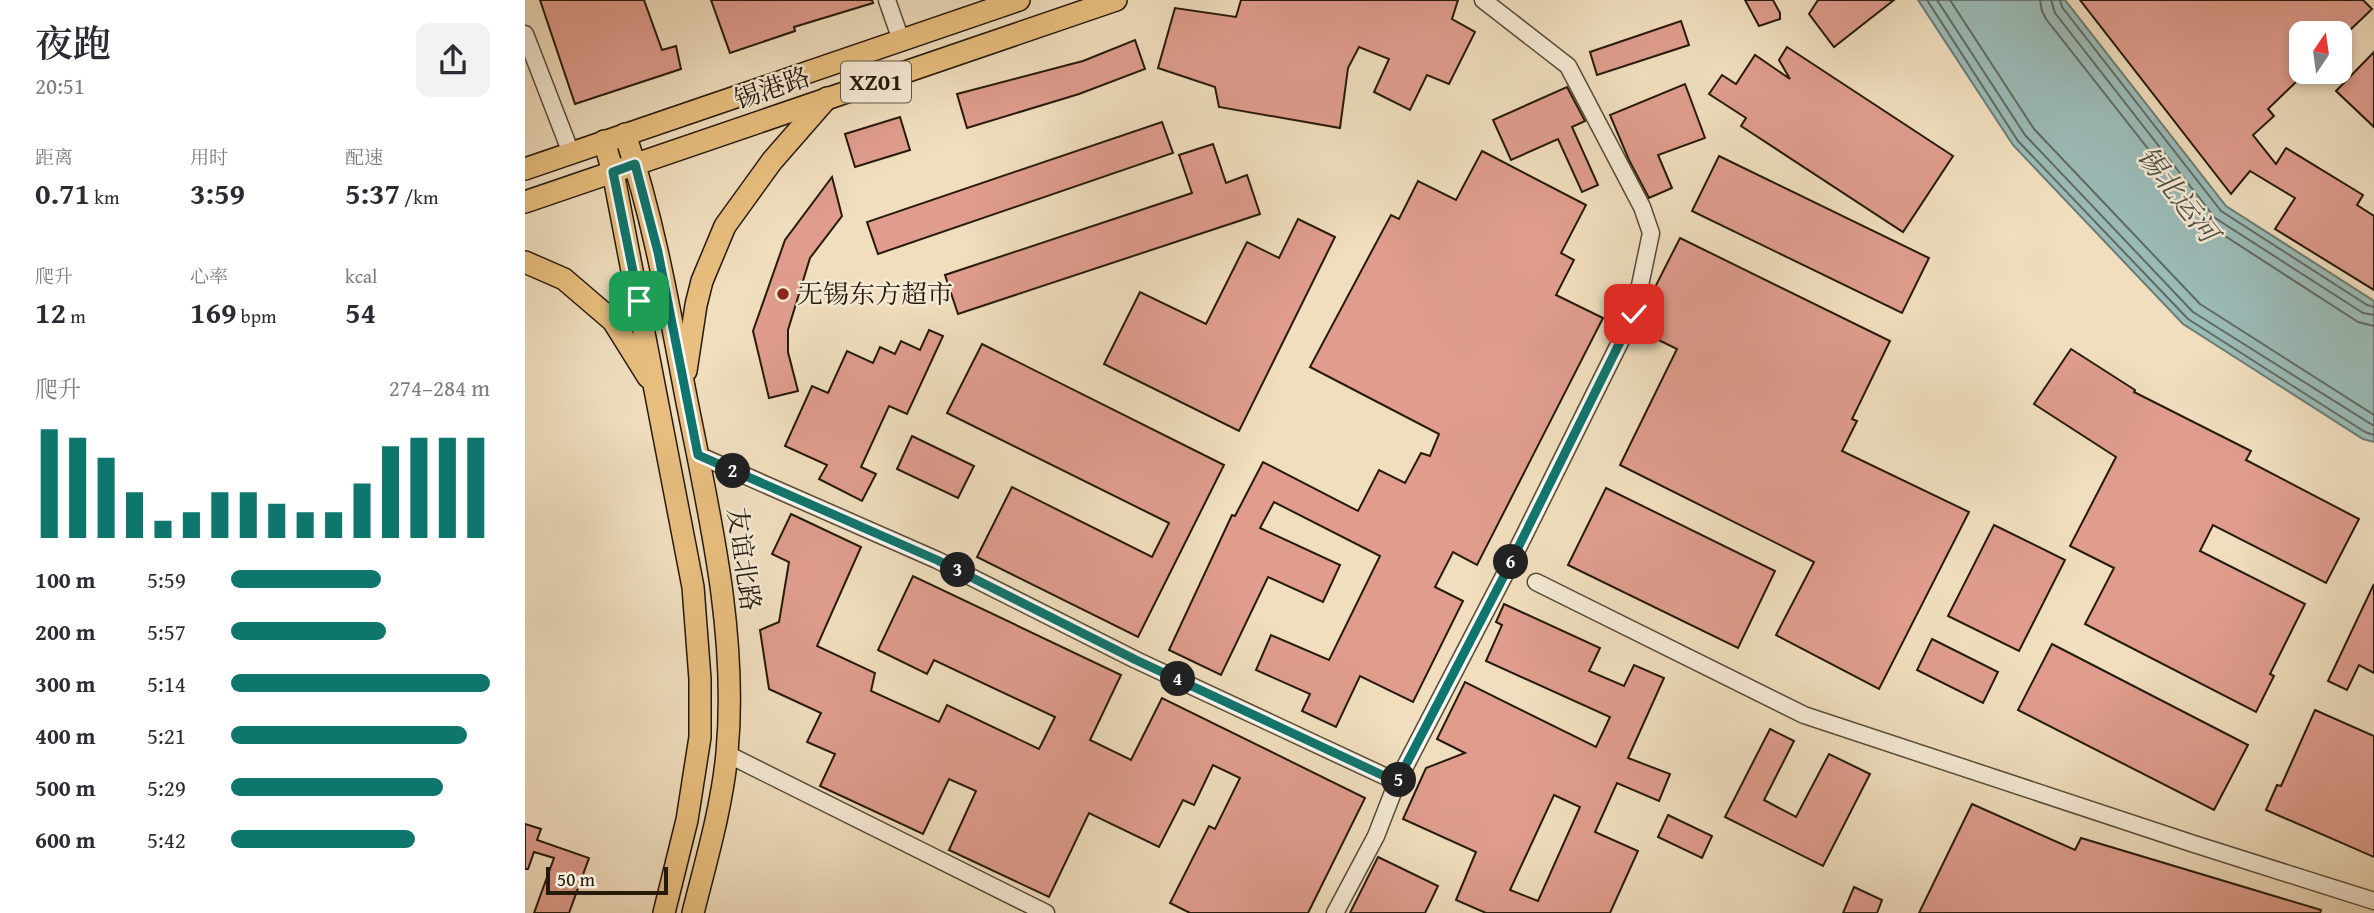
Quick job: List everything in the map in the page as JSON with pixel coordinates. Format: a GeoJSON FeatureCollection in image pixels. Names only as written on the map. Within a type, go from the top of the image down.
{"type":"FeatureCollection","features":[{"type":"Feature","properties":{"kind":"main road","name":"锡港路"},"geometry":{"type":"LineString","coordinates":[[525,169],[1019,0]]}},
{"type":"Feature","properties":{"kind":"main road","name":"锡港路"},"geometry":{"type":"LineString","coordinates":[[525,202],[1116,0]]}},
{"type":"Feature","properties":{"kind":"main road"},"geometry":{"type":"LineString","coordinates":[[684,387],[702,281],[725,226],[772,161],[827,98]]}},
{"type":"Feature","properties":{"kind":"main road","name":"友谊北路"},"geometry":{"type":"LineString","coordinates":[[625,134],[658,252],[698,455],[724,612],[729,692],[727,754],[711,842],[693,913]]}},
{"type":"Feature","properties":{"kind":"main road","name":"友谊北路"},"geometry":{"type":"LineString","coordinates":[[604,142],[613,172],[694,587],[701,679],[700,737],[687,820],[664,913]]}},
{"type":"Feature","properties":{"kind":"main road"},"geometry":{"type":"LineString","coordinates":[[525,262],[564,279],[613,321],[654,387]]}},
{"type":"Feature","properties":{"kind":"street"},"geometry":{"type":"LineString","coordinates":[[887,0],[901,40]]}},
{"type":"Feature","properties":{"kind":"street"},"geometry":{"type":"LineString","coordinates":[[1335,913],[1376,836],[1397,782],[1504,576],[1634,314],[1651,233],[1642,207],[1568,66],[1483,0]]}},
{"type":"Feature","properties":{"kind":"street"},"geometry":{"type":"LineString","coordinates":[[525,33],[571,153]]}},
{"type":"Feature","properties":{"kind":"street"},"geometry":{"type":"LineString","coordinates":[[698,455],[937,560],[1136,660],[1397,782]]}},
{"type":"Feature","properties":{"kind":"street"},"geometry":{"type":"LineString","coordinates":[[1536,582],[1804,715],[2374,901]]}},
{"type":"Feature","properties":{"kind":"street"},"geometry":{"type":"LineString","coordinates":[[727,754],[1046,913]]}},
{"type":"Feature","properties":{"kind":"water","name":"锡北运河"},"geometry":{"type":"Polygon","coordinates":[[[1918,0],[2065,0],[2226,206],[2374,301],[2374,442],[2363,439],[2183,324],[2013,145],[1918,0]]]}},
{"type":"Feature","properties":{"kind":"building"},"geometry":{"type":"Polygon","coordinates":[[[540,0],[644,0],[662,50],[676,46],[681,69],[575,104],[540,0]]]}},
{"type":"Feature","properties":{"kind":"building"},"geometry":{"type":"Polygon","coordinates":[[[711,0],[872,0],[873,3],[794,27],[795,31],[730,53],[711,0]]]}},
{"type":"Feature","properties":{"kind":"building"},"geometry":{"type":"Polygon","coordinates":[[[1241,0],[1458,0],[1452,19],[1475,32],[1449,84],[1427,75],[1410,110],[1374,92],[1389,59],[1359,47],[1348,68],[1340,128],[1219,107],[1215,87],[1158,68],[1175,8],[1236,17],[1241,0]]]}},
{"type":"Feature","properties":{"kind":"building"},"geometry":{"type":"Polygon","coordinates":[[[1745,0],[1773,0],[1780,19],[1759,26],[1745,0]]]}},
{"type":"Feature","properties":{"kind":"building"},"geometry":{"type":"Polygon","coordinates":[[[1818,0],[1894,0],[1834,47],[1809,14],[1818,0]]]}},
{"type":"Feature","properties":{"kind":"building"},"geometry":{"type":"Polygon","coordinates":[[[2080,0],[2363,0],[2372,9],[2352,28],[2352,21],[2289,21],[2289,84],[2294,84],[2268,109],[2274,116],[2253,135],[2276,164],[2286,148],[2363,195],[2357,205],[2374,216],[2374,290],[2275,229],[2295,198],[2250,171],[2231,194],[2080,0]]]}},
{"type":"Feature","properties":{"kind":"building"},"geometry":{"type":"Polygon","coordinates":[[[1681,21],[1689,45],[1597,75],[1590,52],[1681,21]]]}},
{"type":"Feature","properties":{"kind":"building"},"geometry":{"type":"Polygon","coordinates":[[[1135,40],[1145,69],[1079,94],[967,128],[957,94],[1083,61],[1135,40]]]}},
{"type":"Feature","properties":{"kind":"building"},"geometry":{"type":"Polygon","coordinates":[[[1787,47],[1953,156],[1903,232],[1741,126],[1746,118],[1709,94],[1722,75],[1736,84],[1755,55],[1790,79],[1779,60],[1787,47]]]}},
{"type":"Feature","properties":{"kind":"building"},"geometry":{"type":"Polygon","coordinates":[[[2374,52],[2374,127],[2336,91],[2343,84],[2352,84],[2352,75],[2374,52]]]}},
{"type":"Feature","properties":{"kind":"building"},"geometry":{"type":"Polygon","coordinates":[[[1685,84],[1705,138],[1658,155],[1672,188],[1649,198],[1610,115],[1685,84]]]}},
{"type":"Feature","properties":{"kind":"building"},"geometry":{"type":"Polygon","coordinates":[[[1567,87],[1585,121],[1572,127],[1598,185],[1582,192],[1558,139],[1511,160],[1493,120],[1567,87]]]}},
{"type":"Feature","properties":{"kind":"building"},"geometry":{"type":"Polygon","coordinates":[[[900,117],[910,150],[855,167],[845,134],[900,117]]]}},
{"type":"Feature","properties":{"kind":"building"},"geometry":{"type":"Polygon","coordinates":[[[1162,122],[1173,153],[878,254],[867,222],[1162,122]]]}},
{"type":"Feature","properties":{"kind":"building"},"geometry":{"type":"Polygon","coordinates":[[[1213,144],[1226,183],[1247,175],[1260,214],[958,314],[945,275],[1192,193],[1179,155],[1213,144]]]}},
{"type":"Feature","properties":{"kind":"building"},"geometry":{"type":"Polygon","coordinates":[[[1482,151],[1586,205],[1561,253],[1574,260],[1556,295],[1603,318],[1477,565],[1453,552],[1435,587],[1463,601],[1413,702],[1360,676],[1336,727],[1302,711],[1310,694],[1256,670],[1271,635],[1329,660],[1380,556],[1274,502],[1260,528],[1340,565],[1323,602],[1268,577],[1221,675],[1169,650],[1232,515],[1235,516],[1263,462],[1358,511],[1379,470],[1405,483],[1421,453],[1430,456],[1439,434],[1310,367],[1391,215],[1399,219],[1418,181],[1456,200],[1482,151]]]}},
{"type":"Feature","properties":{"kind":"building"},"geometry":{"type":"Polygon","coordinates":[[[1719,156],[1929,258],[1902,313],[1692,211],[1719,156]]]}},
{"type":"Feature","properties":{"kind":"building","name":"无锡东方超市"},"geometry":{"type":"Polygon","coordinates":[[[832,177],[842,216],[810,258],[788,330],[788,352],[798,391],[769,398],[753,331],[785,240],[832,177]]]}},
{"type":"Feature","properties":{"kind":"building"},"geometry":{"type":"Polygon","coordinates":[[[1298,219],[1335,237],[1239,431],[1104,364],[1140,292],[1206,324],[1247,242],[1279,258],[1298,219]]]}},
{"type":"Feature","properties":{"kind":"building"},"geometry":{"type":"Polygon","coordinates":[[[1680,238],[1890,341],[1852,419],[1857,421],[1842,451],[1969,512],[1879,689],[1776,635],[1814,562],[1620,465],[1677,349],[1638,330],[1648,301],[1680,238]]]}},
{"type":"Feature","properties":{"kind":"building"},"geometry":{"type":"Polygon","coordinates":[[[929,330],[943,336],[907,414],[889,406],[861,467],[876,474],[862,501],[819,479],[827,465],[785,446],[812,386],[828,393],[847,351],[873,363],[880,347],[895,354],[901,341],[920,350],[929,330]]]}},
{"type":"Feature","properties":{"kind":"building"},"geometry":{"type":"Polygon","coordinates":[[[982,344],[1224,465],[1138,637],[977,557],[1012,487],[1152,557],[1169,523],[947,413],[982,344]]]}},
{"type":"Feature","properties":{"kind":"building"},"geometry":{"type":"Polygon","coordinates":[[[2071,349],[2135,390],[2134,392],[2251,451],[2246,460],[2359,519],[2326,583],[2213,525],[2200,551],[2305,604],[2270,674],[2274,676],[2256,712],[2085,624],[2114,568],[2070,546],[2116,457],[2034,404],[2071,349]]]}},
{"type":"Feature","properties":{"kind":"building"},"geometry":{"type":"Polygon","coordinates":[[[912,436],[974,466],[958,498],[897,469],[912,436]]]}},
{"type":"Feature","properties":{"kind":"building"},"geometry":{"type":"Polygon","coordinates":[[[1606,488],[1775,571],[1738,648],[1568,565],[1606,488]]]}},
{"type":"Feature","properties":{"kind":"building"},"geometry":{"type":"Polygon","coordinates":[[[791,514],[861,547],[817,646],[875,673],[871,691],[939,722],[947,705],[1039,749],[1055,717],[934,660],[927,674],[878,650],[913,576],[1121,675],[1090,740],[1131,760],[1162,698],[1365,798],[1308,913],[1190,913],[1170,903],[1209,826],[1215,829],[1240,778],[1213,765],[1194,805],[1183,800],[1159,847],[1089,813],[1049,897],[949,850],[976,791],[949,779],[923,834],[820,786],[835,754],[807,742],[821,713],[769,689],[760,630],[779,622],[789,562],[772,554],[791,514]]]}},
{"type":"Feature","properties":{"kind":"building"},"geometry":{"type":"Polygon","coordinates":[[[1994,525],[2065,560],[2019,651],[1948,616],[1994,525]]]}},
{"type":"Feature","properties":{"kind":"building"},"geometry":{"type":"Polygon","coordinates":[[[2374,584],[2374,673],[2359,665],[2347,690],[2328,681],[2374,584]]]}},
{"type":"Feature","properties":{"kind":"building"},"geometry":{"type":"Polygon","coordinates":[[[1504,604],[1600,648],[1589,671],[1624,686],[1634,665],[1664,678],[1628,758],[1670,774],[1659,801],[1617,783],[1595,832],[1638,851],[1610,913],[1486,913],[1456,900],[1476,852],[1403,819],[1426,768],[1465,753],[1437,739],[1465,682],[1596,747],[1610,717],[1486,661],[1502,625],[1496,622],[1504,604]],[[1554,795],[1510,890],[1538,901],[1580,807],[1554,795]]]}},
{"type":"Feature","properties":{"kind":"building"},"geometry":{"type":"Polygon","coordinates":[[[1932,639],[1998,672],[1983,703],[1917,670],[1932,639]]]}},
{"type":"Feature","properties":{"kind":"building"},"geometry":{"type":"Polygon","coordinates":[[[2052,644],[2248,745],[2214,810],[2018,710],[2052,644]]]}},
{"type":"Feature","properties":{"kind":"building"},"geometry":{"type":"Polygon","coordinates":[[[2315,710],[2374,736],[2374,857],[2266,810],[2277,785],[2281,786],[2315,710]]]}},
{"type":"Feature","properties":{"kind":"building"},"geometry":{"type":"Polygon","coordinates":[[[1770,729],[1794,741],[1764,800],[1796,817],[1829,754],[1870,774],[1823,866],[1725,817],[1770,729]]]}},
{"type":"Feature","properties":{"kind":"building"},"geometry":{"type":"Polygon","coordinates":[[[1972,804],[2075,850],[2081,838],[2321,910],[2320,913],[1919,913],[1972,804]]]}},
{"type":"Feature","properties":{"kind":"building"},"geometry":{"type":"Polygon","coordinates":[[[1668,815],[1712,836],[1702,858],[1658,837],[1668,815]]]}},
{"type":"Feature","properties":{"kind":"building"},"geometry":{"type":"Polygon","coordinates":[[[525,824],[541,829],[537,840],[589,858],[569,913],[534,913],[554,858],[534,852],[528,869],[525,869],[525,824]]]}},
{"type":"Feature","properties":{"kind":"building"},"geometry":{"type":"Polygon","coordinates":[[[1378,857],[1438,886],[1425,913],[1350,913],[1378,857]]]}},
{"type":"Feature","properties":{"kind":"building"},"geometry":{"type":"Polygon","coordinates":[[[1854,887],[1882,900],[1877,913],[1843,913],[1854,887]]]}},
{"type":"Feature","properties":{"kind":"place","name":"无锡东方超市"},"geometry":{"type":"Point","coordinates":[783,294]}},
{"type":"Feature","properties":{"kind":"route"},"geometry":{"type":"LineString","coordinates":[[639,301],[613,172],[635,164],[658,252],[698,455],[937,560],[1136,660],[1397,782],[1504,576],[1634,314]]}}]}
